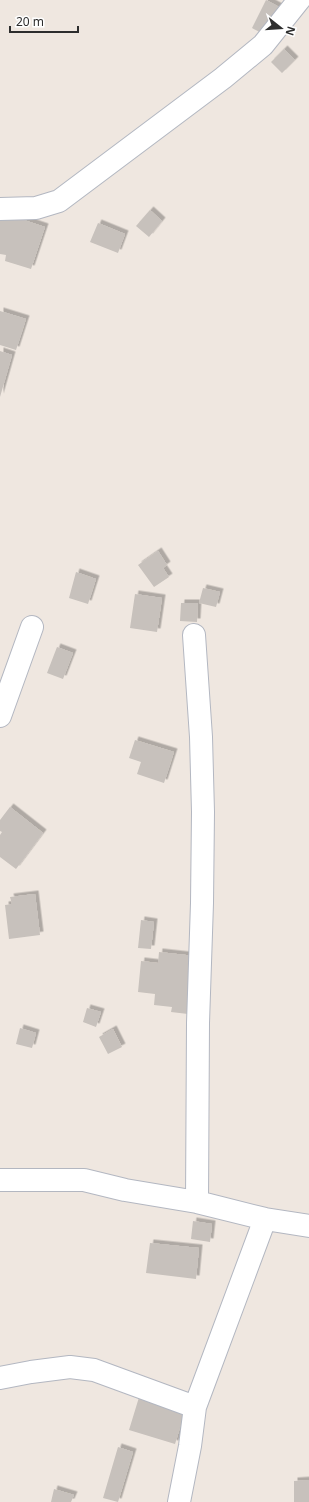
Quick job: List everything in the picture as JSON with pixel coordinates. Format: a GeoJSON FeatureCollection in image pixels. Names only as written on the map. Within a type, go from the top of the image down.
{"type":"FeatureCollection","features":[{"type":"Feature","properties":{"kind":"street"},"geometry":{"type":"LineString","coordinates":[[0,209],[36,208],[59,201],[223,78],[263,45],[299,0]]}},
{"type":"Feature","properties":{"kind":"street"},"geometry":{"type":"LineString","coordinates":[[0,716],[32,627]]}},
{"type":"Feature","properties":{"kind":"street"},"geometry":{"type":"LineString","coordinates":[[194,635],[201,737],[203,812],[198,1023],[197,1202]]}},
{"type":"Feature","properties":{"kind":"street"},"geometry":{"type":"LineString","coordinates":[[0,1180],[84,1180],[125,1190],[197,1202],[265,1219],[309,1226]]}},
{"type":"Feature","properties":{"kind":"street"},"geometry":{"type":"LineString","coordinates":[[179,1502],[190,1446],[195,1407],[265,1219]]}},
{"type":"Feature","properties":{"kind":"street"},"geometry":{"type":"LineString","coordinates":[[0,1378],[70,1367],[94,1370],[195,1407]]}},
{"type":"Feature","properties":{"kind":"building"},"geometry":{"type":"Polygon","coordinates":[[[266,0],[281,8],[267,36],[252,28],[266,0]]]}},
{"type":"Feature","properties":{"kind":"building"},"geometry":{"type":"Polygon","coordinates":[[[284,49],[295,60],[282,73],[271,62],[284,49]]]}},
{"type":"Feature","properties":{"kind":"building"},"geometry":{"type":"Polygon","coordinates":[[[150,210],[162,221],[149,237],[136,226],[150,210]]]}},
{"type":"Feature","properties":{"kind":"building"},"geometry":{"type":"Polygon","coordinates":[[[3,213],[45,227],[31,269],[5,261],[6,255],[0,254],[0,221],[3,213]]]}},
{"type":"Feature","properties":{"kind":"building"},"geometry":{"type":"Polygon","coordinates":[[[98,223],[125,234],[118,253],[90,242],[98,223]]]}},
{"type":"Feature","properties":{"kind":"building"},"geometry":{"type":"Polygon","coordinates":[[[0,311],[26,319],[16,350],[0,345],[0,311]]]}},
{"type":"Feature","properties":{"kind":"building"},"geometry":{"type":"Polygon","coordinates":[[[0,351],[12,355],[0,397],[0,351]]]}},
{"type":"Feature","properties":{"kind":"building"},"geometry":{"type":"Polygon","coordinates":[[[158,551],[167,565],[163,568],[169,577],[154,587],[138,565],[158,551]]]}},
{"type":"Feature","properties":{"kind":"building"},"geometry":{"type":"Polygon","coordinates":[[[76,572],[96,579],[88,604],[69,598],[76,572]]]}},
{"type":"Feature","properties":{"kind":"building"},"geometry":{"type":"Polygon","coordinates":[[[203,588],[220,592],[216,607],[199,603],[203,588]]]}},
{"type":"Feature","properties":{"kind":"building"},"geometry":{"type":"Polygon","coordinates":[[[135,594],[162,598],[157,632],[130,628],[135,594]]]}},
{"type":"Feature","properties":{"kind":"building"},"geometry":{"type":"Polygon","coordinates":[[[181,603],[198,603],[197,622],[180,621],[181,603]]]}},
{"type":"Feature","properties":{"kind":"building"},"geometry":{"type":"Polygon","coordinates":[[[57,647],[73,653],[63,679],[47,673],[57,647]]]}},
{"type":"Feature","properties":{"kind":"building"},"geometry":{"type":"Polygon","coordinates":[[[135,740],[174,752],[164,783],[137,774],[141,762],[129,758],[135,740]]]}},
{"type":"Feature","properties":{"kind":"building"},"geometry":{"type":"Polygon","coordinates":[[[10,807],[43,833],[16,869],[0,857],[0,835],[2,832],[0,831],[0,820],[10,807]]]}},
{"type":"Feature","properties":{"kind":"building"},"geometry":{"type":"Polygon","coordinates":[[[35,894],[40,935],[9,939],[5,905],[12,904],[10,897],[35,894]]]}},
{"type":"Feature","properties":{"kind":"building"},"geometry":{"type":"Polygon","coordinates":[[[141,920],[154,922],[151,949],[138,948],[141,920]]]}},
{"type":"Feature","properties":{"kind":"building"},"geometry":{"type":"Polygon","coordinates":[[[159,952],[195,956],[188,1014],[171,1012],[172,1007],[154,1005],[155,994],[138,992],[141,961],[158,963],[159,952]]]}},
{"type":"Feature","properties":{"kind":"building"},"geometry":{"type":"Polygon","coordinates":[[[87,1008],[101,1012],[96,1027],[83,1022],[87,1008]]]}},
{"type":"Feature","properties":{"kind":"building"},"geometry":{"type":"Polygon","coordinates":[[[20,1028],[36,1033],[32,1048],[16,1044],[20,1028]]]}},
{"type":"Feature","properties":{"kind":"building"},"geometry":{"type":"Polygon","coordinates":[[[113,1029],[122,1047],[108,1054],[99,1037],[113,1029]]]}},
{"type":"Feature","properties":{"kind":"building"},"geometry":{"type":"Polygon","coordinates":[[[193,1221],[212,1224],[210,1242],[191,1239],[193,1221]]]}},
{"type":"Feature","properties":{"kind":"building"},"geometry":{"type":"Polygon","coordinates":[[[150,1243],[199,1248],[196,1279],[146,1273],[150,1243]]]}},
{"type":"Feature","properties":{"kind":"building"},"geometry":{"type":"Polygon","coordinates":[[[140,1394],[186,1408],[175,1444],[129,1430],[140,1394]]]}},
{"type":"Feature","properties":{"kind":"building"},"geometry":{"type":"Polygon","coordinates":[[[118,1447],[133,1452],[118,1502],[103,1498],[118,1447]]]}},
{"type":"Feature","properties":{"kind":"building"},"geometry":{"type":"Polygon","coordinates":[[[309,1480],[309,1502],[294,1502],[294,1481],[309,1480]]]}},
{"type":"Feature","properties":{"kind":"building"},"geometry":{"type":"Polygon","coordinates":[[[54,1489],[74,1495],[71,1502],[51,1502],[54,1489]]]}}]}
